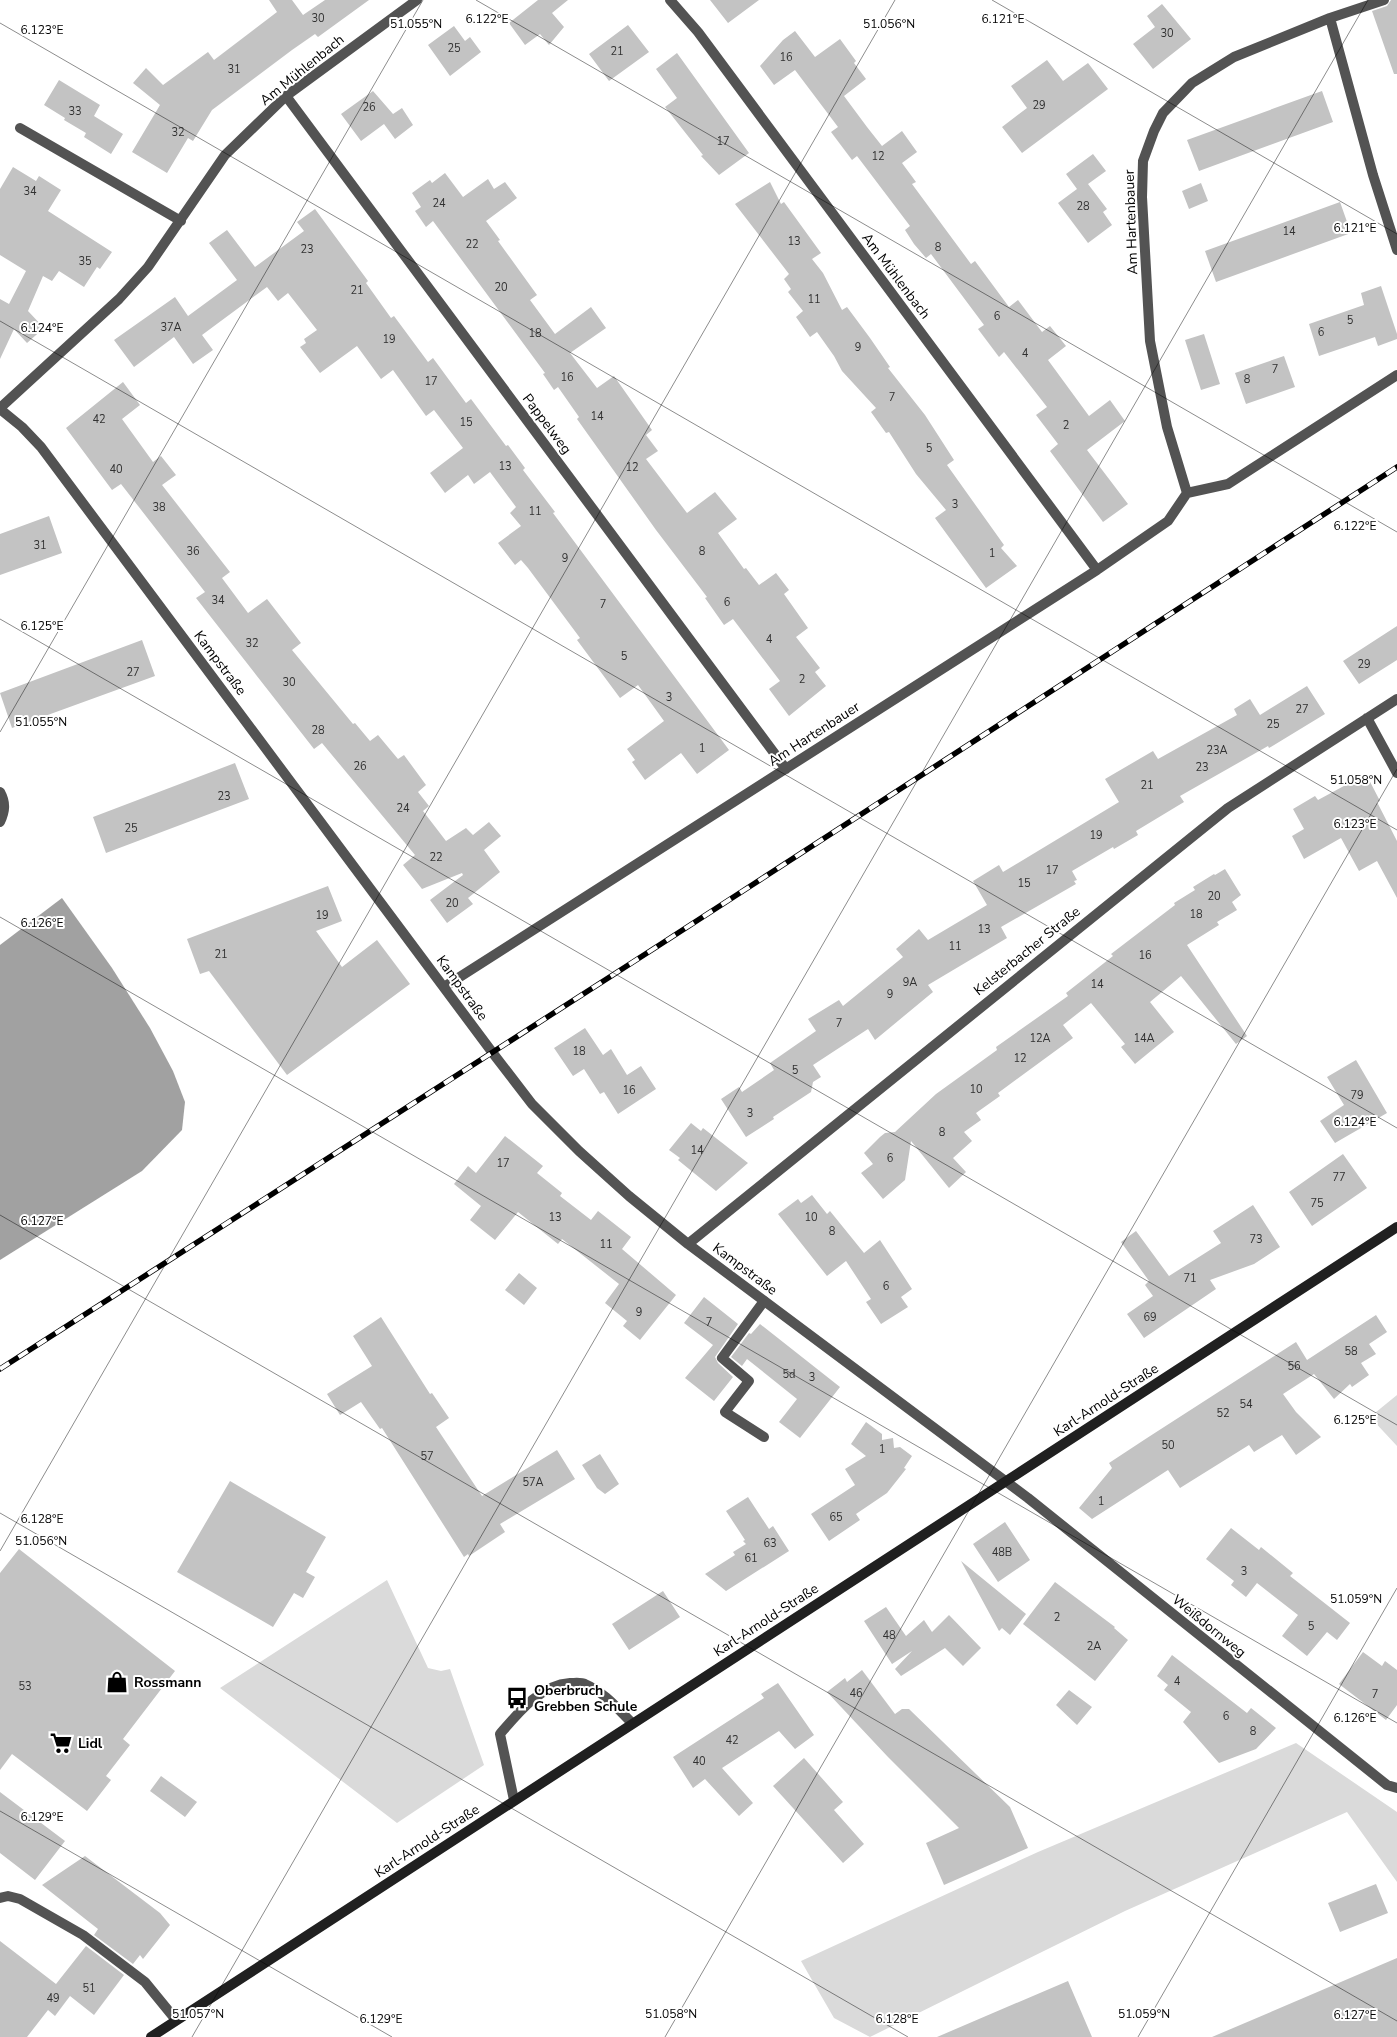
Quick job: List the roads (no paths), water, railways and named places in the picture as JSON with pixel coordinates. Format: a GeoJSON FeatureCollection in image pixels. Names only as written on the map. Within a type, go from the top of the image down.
{"type":"FeatureCollection","features":[{"type":"Feature","properties":{"kind":"main road","name":"Karl-Arnold-Straße"},"geometry":{"type":"LineString","coordinates":[[151,2037],[1397,1227]]}},
{"type":"Feature","properties":{"kind":"street","name":"Am Mühlenbach"},"geometry":{"type":"LineString","coordinates":[[0,409],[119,299],[148,267],[225,155],[286,96],[417,0]]}},
{"type":"Feature","properties":{"kind":"street","name":"Am Mühlenbach"},"geometry":{"type":"LineString","coordinates":[[670,0],[698,32],[1097,570]]}},
{"type":"Feature","properties":{"kind":"street","name":"Am Hartenbauer"},"geometry":{"type":"LineString","coordinates":[[444,987],[1097,570],[1168,521],[1187,494],[1167,427],[1150,341],[1142,197],[1143,161],[1163,113],[1192,83],[1252,49],[1330,18],[1384,0]]}},
{"type":"Feature","properties":{"kind":"street"},"geometry":{"type":"LineString","coordinates":[[1330,18],[1373,175],[1397,250]]}},
{"type":"Feature","properties":{"kind":"street","name":"Pappelweg"},"geometry":{"type":"LineString","coordinates":[[286,96],[786,768]]}},
{"type":"Feature","properties":{"kind":"street"},"geometry":{"type":"LineString","coordinates":[[20,128],[180,221]]}},
{"type":"Feature","properties":{"kind":"street"},"geometry":{"type":"LineString","coordinates":[[1187,494],[1228,484],[1397,375]]}},
{"type":"Feature","properties":{"kind":"street","name":"Kampstraße"},"geometry":{"type":"LineString","coordinates":[[0,409],[22,426],[41,447],[532,1104],[578,1151],[688,1244],[1005,1483]]}},
{"type":"Feature","properties":{"kind":"street","name":"Kelsterbacher Straße"},"geometry":{"type":"LineString","coordinates":[[688,1244],[1228,808],[1397,699]]}},
{"type":"Feature","properties":{"kind":"street"},"geometry":{"type":"LineString","coordinates":[[1367,718],[1397,773]]}},
{"type":"Feature","properties":{"kind":"street"},"geometry":{"type":"LineString","coordinates":[[0,792],[4,798],[6,810],[0,822]]}},
{"type":"Feature","properties":{"kind":"street"},"geometry":{"type":"LineString","coordinates":[[764,1301],[722,1358],[749,1381],[725,1412],[764,1437]]}},
{"type":"Feature","properties":{"kind":"street","name":"Weißdornweg"},"geometry":{"type":"LineString","coordinates":[[1005,1483],[1028,1498],[1387,1785],[1397,1788]]}},
{"type":"Feature","properties":{"kind":"street"},"geometry":{"type":"LineString","coordinates":[[514,1800],[500,1734],[524,1706],[548,1690],[562,1684],[583,1682],[602,1694],[632,1723]]}},
{"type":"Feature","properties":{"kind":"street"},"geometry":{"type":"LineString","coordinates":[[0,1898],[8,1896],[20,1899],[83,1935],[144,1982],[176,2020]]}},
{"type":"Feature","properties":{"kind":"railway"},"geometry":{"type":"LineString","coordinates":[[0,1369],[661,944],[1397,467]]}},
{"type":"Feature","properties":{"kind":"place","name":"Rossmann"},"geometry":{"type":"Point","coordinates":[117,1682]}},
{"type":"Feature","properties":{"kind":"place","name":"Oberbruch Grebben Schule"},"geometry":{"type":"Point","coordinates":[517,1698]}},
{"type":"Feature","properties":{"kind":"place","name":"Lidl"},"geometry":{"type":"Point","coordinates":[61,1743]}}]}
